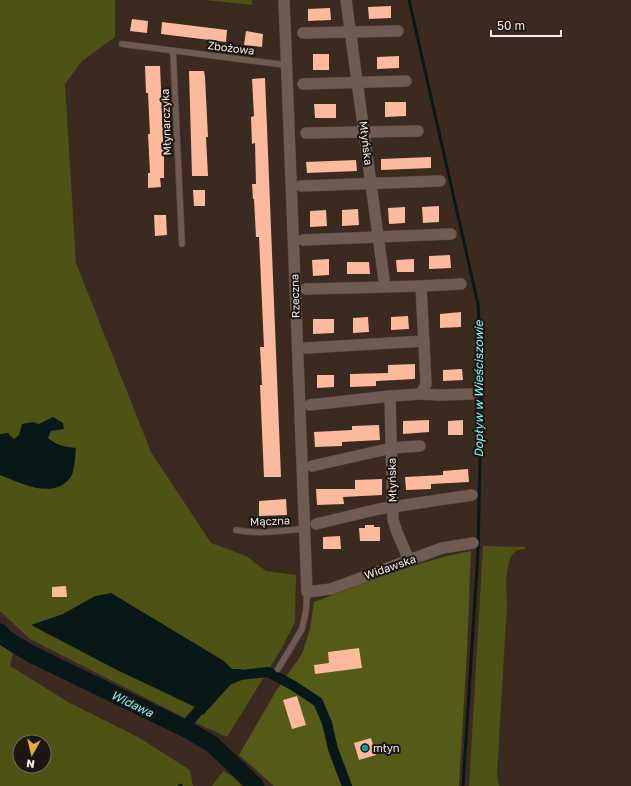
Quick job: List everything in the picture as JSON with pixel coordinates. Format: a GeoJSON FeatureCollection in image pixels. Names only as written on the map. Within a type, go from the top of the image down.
{"type":"FeatureCollection","features":[{"type":"Feature","properties":{"kind":"street","name":"Rzeczna"},"geometry":{"type":"LineString","coordinates":[[284,0],[307,592]]}},
{"type":"Feature","properties":{"kind":"street","name":"Młyńska"},"geometry":{"type":"LineString","coordinates":[[346,0],[384,287]]}},
{"type":"Feature","properties":{"kind":"street"},"geometry":{"type":"LineString","coordinates":[[303,34],[398,31]]}},
{"type":"Feature","properties":{"kind":"street"},"geometry":{"type":"LineString","coordinates":[[303,84],[406,81]]}},
{"type":"Feature","properties":{"kind":"street"},"geometry":{"type":"LineString","coordinates":[[306,133],[418,131]]}},
{"type":"Feature","properties":{"kind":"street"},"geometry":{"type":"LineString","coordinates":[[301,186],[440,181]]}},
{"type":"Feature","properties":{"kind":"street"},"geometry":{"type":"LineString","coordinates":[[303,240],[451,234]]}},
{"type":"Feature","properties":{"kind":"street"},"geometry":{"type":"LineString","coordinates":[[306,289],[461,284]]}},
{"type":"Feature","properties":{"kind":"street"},"geometry":{"type":"LineString","coordinates":[[421,286],[426,384],[421,394]]}},
{"type":"Feature","properties":{"kind":"street"},"geometry":{"type":"LineString","coordinates":[[306,348],[424,342]]}},
{"type":"Feature","properties":{"kind":"street"},"geometry":{"type":"LineString","coordinates":[[310,405],[390,396],[421,394],[472,394]]}},
{"type":"Feature","properties":{"kind":"street","name":"Młyńska"},"geometry":{"type":"LineString","coordinates":[[390,396],[393,507],[395,526],[398,536],[405,547],[409,560]]}},
{"type":"Feature","properties":{"kind":"street"},"geometry":{"type":"LineString","coordinates":[[312,466],[392,448],[420,446]]}},
{"type":"Feature","properties":{"kind":"street"},"geometry":{"type":"LineString","coordinates":[[316,524],[379,509],[472,496]]}},
{"type":"Feature","properties":{"kind":"street","name":"Widawska"},"geometry":{"type":"LineString","coordinates":[[307,592],[331,589],[442,548],[473,543]]}},
{"type":"Feature","properties":{"kind":"lane"},"geometry":{"type":"LineString","coordinates":[[122,44],[173,51]]}},
{"type":"Feature","properties":{"kind":"lane","name":"Zbożowa"},"geometry":{"type":"LineString","coordinates":[[173,51],[286,66]]}},
{"type":"Feature","properties":{"kind":"lane","name":"Młynarczyka"},"geometry":{"type":"LineString","coordinates":[[173,51],[182,244]]}},
{"type":"Feature","properties":{"kind":"lane","name":"Mączna"},"geometry":{"type":"LineString","coordinates":[[236,530],[257,533],[305,529]]}},
{"type":"Feature","properties":{"kind":"lane"},"geometry":{"type":"LineString","coordinates":[[278,669],[302,629],[306,611],[307,592]]}},
{"type":"Feature","properties":{"kind":"green space"},"geometry":{"type":"Polygon","coordinates":[[[0,0],[115,0],[115,37],[82,61],[65,84],[76,263],[151,452],[211,543],[246,556],[266,571],[296,575],[295,622],[283,646],[227,737],[185,718],[30,639],[0,611],[0,0]]]}},
{"type":"Feature","properties":{"kind":"green space"},"geometry":{"type":"Polygon","coordinates":[[[205,0],[252,0],[252,5],[205,0]]]}},
{"type":"Feature","properties":{"kind":"green space"},"geometry":{"type":"Polygon","coordinates":[[[483,546],[525,547],[525,549],[516,551],[512,555],[509,561],[507,576],[507,604],[497,774],[499,786],[469,786],[483,546]]]}},
{"type":"Feature","properties":{"kind":"green space"},"geometry":{"type":"Polygon","coordinates":[[[471,551],[467,653],[459,786],[274,786],[239,755],[276,691],[302,654],[310,629],[314,602],[411,567],[451,555],[471,551]]]}},
{"type":"Feature","properties":{"kind":"green space"},"geometry":{"type":"Polygon","coordinates":[[[0,643],[13,654],[10,666],[68,702],[138,737],[190,770],[193,786],[0,786],[0,643]]]}},
{"type":"Feature","properties":{"kind":"green space"},"geometry":{"type":"Polygon","coordinates":[[[223,771],[233,777],[242,786],[212,786],[223,771]]]}},
{"type":"Feature","properties":{"kind":"shaded area"},"geometry":{"type":"Polygon","coordinates":[[[53,417],[63,423],[64,429],[51,431],[48,438],[61,445],[76,448],[72,476],[63,485],[46,489],[26,485],[0,475],[0,434],[8,433],[14,439],[19,435],[22,424],[33,422],[39,424],[53,417]]]}},
{"type":"Feature","properties":{"kind":"shaded area"},"geometry":{"type":"Polygon","coordinates":[[[111,593],[224,661],[232,669],[241,669],[241,679],[233,682],[204,714],[198,716],[194,721],[185,718],[195,707],[115,669],[31,625],[63,614],[95,596],[111,593]]]}},
{"type":"Feature","properties":{"kind":"building"},"geometry":{"type":"Polygon","coordinates":[[[391,6],[391,18],[369,19],[368,7],[391,6]]]}},
{"type":"Feature","properties":{"kind":"building"},"geometry":{"type":"Polygon","coordinates":[[[330,8],[331,20],[308,21],[308,9],[330,8]]]}},
{"type":"Feature","properties":{"kind":"building"},"geometry":{"type":"Polygon","coordinates":[[[132,19],[148,21],[147,33],[130,31],[132,19]]]}},
{"type":"Feature","properties":{"kind":"building"},"geometry":{"type":"Polygon","coordinates":[[[162,22],[227,30],[226,42],[161,34],[162,22]]]}},
{"type":"Feature","properties":{"kind":"building"},"geometry":{"type":"Polygon","coordinates":[[[246,31],[263,34],[262,47],[244,45],[246,31]]]}},
{"type":"Feature","properties":{"kind":"building"},"geometry":{"type":"Polygon","coordinates":[[[313,54],[329,54],[329,70],[313,70],[313,54]]]}},
{"type":"Feature","properties":{"kind":"building"},"geometry":{"type":"Polygon","coordinates":[[[399,56],[399,68],[377,69],[377,57],[399,56]]]}},
{"type":"Feature","properties":{"kind":"building"},"geometry":{"type":"Polygon","coordinates":[[[145,66],[160,66],[164,159],[164,178],[160,178],[161,187],[148,188],[148,173],[150,173],[148,134],[150,134],[145,66]]]}},
{"type":"Feature","properties":{"kind":"building"},"geometry":{"type":"Polygon","coordinates":[[[189,71],[204,71],[208,137],[206,137],[208,176],[192,176],[189,71]]]}},
{"type":"Feature","properties":{"kind":"building"},"geometry":{"type":"Polygon","coordinates":[[[265,78],[281,477],[264,477],[260,385],[262,385],[260,347],[264,347],[259,237],[256,237],[252,184],[256,184],[255,143],[252,144],[251,117],[254,116],[252,79],[265,78]]]}},
{"type":"Feature","properties":{"kind":"building"},"geometry":{"type":"Polygon","coordinates":[[[385,102],[406,102],[406,116],[385,117],[385,102]]]}},
{"type":"Feature","properties":{"kind":"building"},"geometry":{"type":"Polygon","coordinates":[[[314,104],[336,104],[336,118],[315,118],[314,104]]]}},
{"type":"Feature","properties":{"kind":"building"},"geometry":{"type":"Polygon","coordinates":[[[431,157],[431,168],[381,170],[381,159],[431,157]]]}},
{"type":"Feature","properties":{"kind":"building"},"geometry":{"type":"Polygon","coordinates":[[[356,160],[357,171],[307,173],[306,162],[356,160]]]}},
{"type":"Feature","properties":{"kind":"building"},"geometry":{"type":"Polygon","coordinates":[[[193,190],[205,190],[205,206],[194,206],[193,190]]]}},
{"type":"Feature","properties":{"kind":"building"},"geometry":{"type":"Polygon","coordinates":[[[439,206],[439,222],[423,223],[422,207],[439,206]]]}},
{"type":"Feature","properties":{"kind":"building"},"geometry":{"type":"Polygon","coordinates":[[[405,207],[405,223],[389,224],[388,208],[405,207]]]}},
{"type":"Feature","properties":{"kind":"building"},"geometry":{"type":"Polygon","coordinates":[[[358,209],[359,225],[342,226],[342,210],[358,209]]]}},
{"type":"Feature","properties":{"kind":"building"},"geometry":{"type":"Polygon","coordinates":[[[326,210],[327,226],[310,227],[310,211],[326,210]]]}},
{"type":"Feature","properties":{"kind":"building"},"geometry":{"type":"Polygon","coordinates":[[[154,215],[166,215],[167,235],[155,236],[154,215]]]}},
{"type":"Feature","properties":{"kind":"building"},"geometry":{"type":"Polygon","coordinates":[[[450,255],[451,268],[429,269],[429,256],[450,255]]]}},
{"type":"Feature","properties":{"kind":"building"},"geometry":{"type":"Polygon","coordinates":[[[329,259],[329,275],[313,276],[312,260],[329,259]]]}},
{"type":"Feature","properties":{"kind":"building"},"geometry":{"type":"Polygon","coordinates":[[[414,259],[414,272],[397,272],[396,260],[414,259]]]}},
{"type":"Feature","properties":{"kind":"building"},"geometry":{"type":"Polygon","coordinates":[[[347,262],[369,262],[370,274],[347,274],[347,262]]]}},
{"type":"Feature","properties":{"kind":"building"},"geometry":{"type":"Polygon","coordinates":[[[461,312],[461,327],[440,328],[440,314],[461,312]]]}},
{"type":"Feature","properties":{"kind":"building"},"geometry":{"type":"Polygon","coordinates":[[[408,316],[409,329],[391,330],[391,317],[408,316]]]}},
{"type":"Feature","properties":{"kind":"building"},"geometry":{"type":"Polygon","coordinates":[[[368,317],[369,332],[353,333],[353,318],[368,317]]]}},
{"type":"Feature","properties":{"kind":"building"},"geometry":{"type":"Polygon","coordinates":[[[313,319],[334,319],[334,333],[313,334],[313,319]]]}},
{"type":"Feature","properties":{"kind":"building"},"geometry":{"type":"Polygon","coordinates":[[[415,364],[415,379],[376,381],[376,386],[350,387],[350,374],[388,373],[388,365],[415,364]]]}},
{"type":"Feature","properties":{"kind":"building"},"geometry":{"type":"Polygon","coordinates":[[[462,369],[463,380],[443,381],[443,370],[462,369]]]}},
{"type":"Feature","properties":{"kind":"building"},"geometry":{"type":"Polygon","coordinates":[[[317,375],[334,375],[334,387],[317,388],[317,375]]]}},
{"type":"Feature","properties":{"kind":"building"},"geometry":{"type":"Polygon","coordinates":[[[429,420],[429,432],[403,434],[403,421],[429,420]]]}},
{"type":"Feature","properties":{"kind":"building"},"geometry":{"type":"Polygon","coordinates":[[[463,420],[463,435],[448,435],[448,421],[463,420]]]}},
{"type":"Feature","properties":{"kind":"building"},"geometry":{"type":"Polygon","coordinates":[[[379,425],[380,440],[342,442],[342,446],[315,447],[314,432],[352,430],[352,426],[379,425]]]}},
{"type":"Feature","properties":{"kind":"building"},"geometry":{"type":"Polygon","coordinates":[[[468,469],[469,482],[431,484],[431,489],[406,490],[405,477],[443,475],[443,471],[468,469]]]}},
{"type":"Feature","properties":{"kind":"building"},"geometry":{"type":"Polygon","coordinates":[[[382,479],[382,495],[343,497],[344,504],[317,505],[316,489],[355,489],[355,480],[382,479]]]}},
{"type":"Feature","properties":{"kind":"building"},"geometry":{"type":"Polygon","coordinates":[[[286,499],[287,515],[259,516],[259,501],[286,499]]]}},
{"type":"Feature","properties":{"kind":"building"},"geometry":{"type":"Polygon","coordinates":[[[365,525],[380,527],[380,541],[360,541],[359,528],[365,528],[365,525]]]}},
{"type":"Feature","properties":{"kind":"building"},"geometry":{"type":"Polygon","coordinates":[[[340,536],[341,549],[323,549],[323,537],[340,536]]]}},
{"type":"Feature","properties":{"kind":"building"},"geometry":{"type":"Polygon","coordinates":[[[66,586],[67,597],[52,597],[52,587],[66,586]]]}},
{"type":"Feature","properties":{"kind":"building"},"geometry":{"type":"Polygon","coordinates":[[[359,648],[362,668],[315,674],[314,665],[329,663],[328,652],[359,648]]]}},
{"type":"Feature","properties":{"kind":"building"},"geometry":{"type":"Polygon","coordinates":[[[297,696],[306,725],[292,729],[283,700],[297,696]]]}},
{"type":"Feature","properties":{"kind":"building","name":"młyn"},"geometry":{"type":"Polygon","coordinates":[[[371,738],[376,755],[359,760],[354,743],[371,738]]]}},
{"type":"Feature","properties":{"kind":"waterway","name":"Dopływ w Wieściszowie"},"geometry":{"type":"LineString","coordinates":[[409,0],[478,304],[482,371],[478,552],[463,786]]}},
{"type":"Feature","properties":{"kind":"waterway","name":"Widawa"},"geometry":{"type":"LineString","coordinates":[[0,632],[5,638],[31,654],[184,728],[212,744],[256,786]]}},
{"type":"Feature","properties":{"kind":"waterway"},"geometry":{"type":"LineString","coordinates":[[229,680],[241,675],[268,672],[294,686],[318,702],[327,723],[333,749],[347,786]]}},
{"type":"Feature","properties":{"kind":"waterway"},"geometry":{"type":"LineString","coordinates":[[184,728],[199,710]]}},
{"type":"Feature","properties":{"kind":"place","name":"młyn"},"geometry":{"type":"Point","coordinates":[365,748]}}]}
